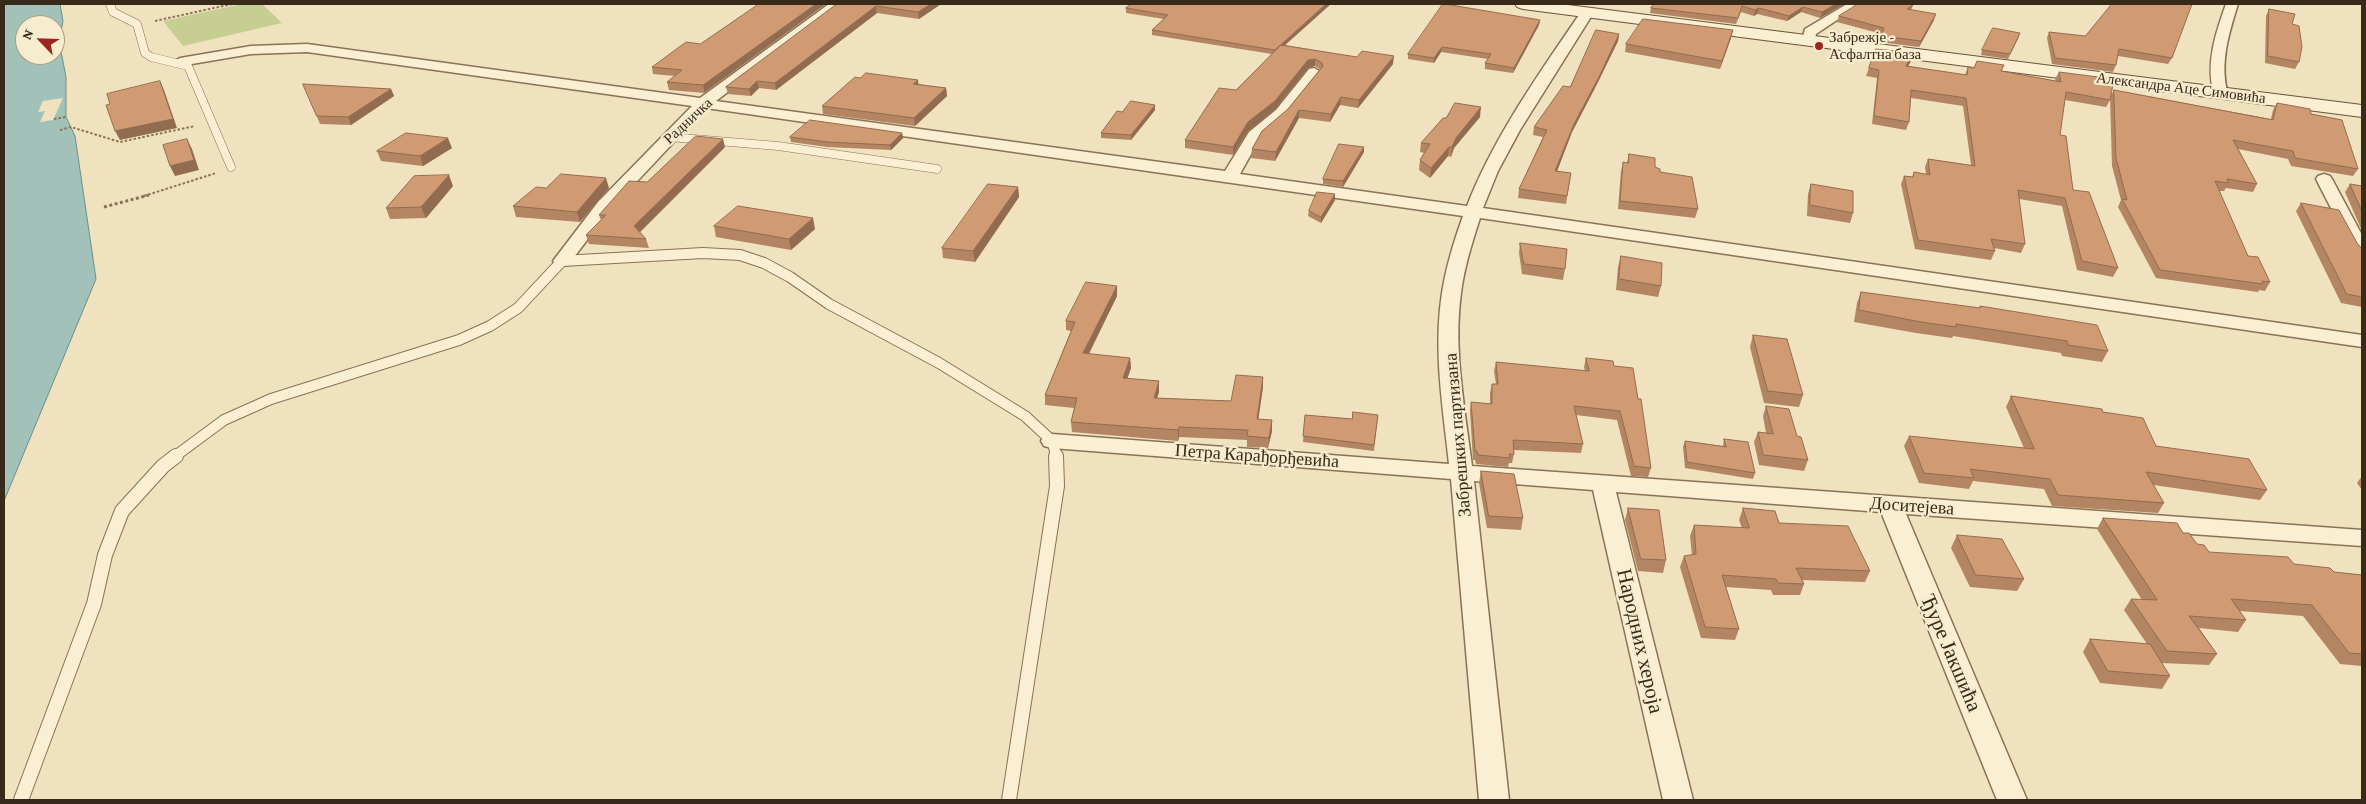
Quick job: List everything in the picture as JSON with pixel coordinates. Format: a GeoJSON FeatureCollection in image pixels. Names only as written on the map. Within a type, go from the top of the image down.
{"type":"FeatureCollection","features":[{"type":"Feature","properties":{"kind":"street","name":"Радничка"},"geometry":{"type":"LineString","coordinates":[[562,261],[604,206],[702,104],[837,4]]}},
{"type":"Feature","properties":{"kind":"street","name":"Александра Аце Симовића"},"geometry":{"type":"LineString","coordinates":[[1524,4],[2362,111]]}},
{"type":"Feature","properties":{"kind":"street"},"geometry":{"type":"LineString","coordinates":[[1809,40],[1810,32],[1855,4]]}},
{"type":"Feature","properties":{"kind":"street"},"geometry":{"type":"LineString","coordinates":[[2221,94],[2217,86],[2216,70],[2232,4]]}},
{"type":"Feature","properties":{"kind":"street","name":"Забрешких партизана"},"geometry":{"type":"LineString","coordinates":[[1494,800],[1461,471],[1452,408],[1449,325],[1456,270],[1473,213],[1490,172],[1512,133],[1588,12]]}},
{"type":"Feature","properties":{"kind":"street"},"geometry":{"type":"LineString","coordinates":[[180,62],[251,50],[307,48],[1230,177],[2362,341]]}},
{"type":"Feature","properties":{"kind":"street"},"geometry":{"type":"LineString","coordinates":[[1230,177],[1254,135],[1281,113],[1314,72]]}},
{"type":"Feature","properties":{"kind":"street"},"geometry":{"type":"LineString","coordinates":[[2324,179],[2362,251]]}},
{"type":"Feature","properties":{"kind":"street","name":"Петра Карађорђевића"},"geometry":{"type":"LineString","coordinates":[[1052,441],[1461,471]]}},
{"type":"Feature","properties":{"kind":"street","name":"Доситејева"},"geometry":{"type":"LineString","coordinates":[[1461,471],[1890,505],[2362,538]]}},
{"type":"Feature","properties":{"kind":"street","name":"Народних хероја"},"geometry":{"type":"LineString","coordinates":[[1602,482],[1678,800]]}},
{"type":"Feature","properties":{"kind":"street","name":"Ђуре Јакшића"},"geometry":{"type":"LineString","coordinates":[[1890,505],[2012,800]]}},
{"type":"Feature","properties":{"kind":"lane"},"geometry":{"type":"LineString","coordinates":[[110,4],[113,12],[137,24],[145,53],[151,57],[180,62],[188,66],[230,167]]}},
{"type":"Feature","properties":{"kind":"lane"},"geometry":{"type":"LineString","coordinates":[[669,137],[770,145],[937,169]]}},
{"type":"Feature","properties":{"kind":"lane"},"geometry":{"type":"LineString","coordinates":[[21,800],[94,604],[105,555],[122,511],[163,466],[192,442],[224,420],[271,399],[459,340],[490,326],[518,308],[562,261],[703,253],[740,255],[764,263],[790,277],[829,304],[939,363],[1025,416],[1052,441],[1058,462],[1057,486],[1009,800]]}},
{"type":"Feature","properties":{"kind":"path"},"geometry":{"type":"LineString","coordinates":[[137,24],[232,4]]}},
{"type":"Feature","properties":{"kind":"path"},"geometry":{"type":"LineString","coordinates":[[54,119],[66,117]]}},
{"type":"Feature","properties":{"kind":"path"},"geometry":{"type":"LineString","coordinates":[[60,130],[72,127],[120,142],[212,122]]}},
{"type":"Feature","properties":{"kind":"path"},"geometry":{"type":"LineString","coordinates":[[104,207],[175,188],[230,167]]}},
{"type":"Feature","properties":{"kind":"green space"},"geometry":{"type":"Polygon","coordinates":[[[242,4],[262,4],[282,23],[183,46],[163,21],[242,4]]]}},
{"type":"Feature","properties":{"kind":"water"},"geometry":{"type":"Polygon","coordinates":[[[4,4],[60,4],[62,15],[15,15],[15,65],[64,65],[66,77],[66,117],[75,136],[96,279],[4,501],[4,4]]]}},
{"type":"Feature","properties":{"kind":"pier"},"geometry":{"type":"Polygon","coordinates":[[[63,98],[53,120],[40,122],[45,111],[38,112],[43,101],[63,98]]]}},
{"type":"Feature","properties":{"kind":"building"},"geometry":{"type":"Polygon","coordinates":[[[759,4],[816,4],[703,85],[667,82],[682,70],[652,67],[686,42],[700,44],[759,4]]]}},
{"type":"Feature","properties":{"kind":"building"},"geometry":{"type":"Polygon","coordinates":[[[837,4],[931,4],[918,12],[876,6],[775,83],[757,81],[749,89],[726,87],[837,4]]]}},
{"type":"Feature","properties":{"kind":"building"},"geometry":{"type":"Polygon","coordinates":[[[1132,4],[1326,4],[1275,50],[1152,30],[1168,15],[1126,8],[1132,4]]]}},
{"type":"Feature","properties":{"kind":"building"},"geometry":{"type":"Polygon","coordinates":[[[1443,4],[1540,20],[1514,68],[1485,63],[1491,54],[1442,47],[1434,58],[1408,54],[1443,4]]]}},
{"type":"Feature","properties":{"kind":"building"},"geometry":{"type":"Polygon","coordinates":[[[1654,4],[1836,4],[1822,12],[1803,7],[1789,16],[1759,8],[1755,10],[1742,6],[1738,18],[1651,8],[1654,4]]]}},
{"type":"Feature","properties":{"kind":"building"},"geometry":{"type":"Polygon","coordinates":[[[1858,4],[1909,4],[1913,5],[1907,9],[1936,14],[1921,41],[1881,36],[1884,28],[1839,16],[1858,4]]]}},
{"type":"Feature","properties":{"kind":"building"},"geometry":{"type":"Polygon","coordinates":[[[2112,4],[2192,4],[2172,58],[2119,49],[2116,65],[2055,58],[2049,32],[2085,36],[2112,4]]]}},
{"type":"Feature","properties":{"kind":"building"},"geometry":{"type":"Polygon","coordinates":[[[2269,9],[2295,14],[2292,24],[2299,26],[2302,47],[2299,62],[2268,56],[2269,9]]]}},
{"type":"Feature","properties":{"kind":"building"},"geometry":{"type":"Polygon","coordinates":[[[1643,19],[1733,30],[1722,61],[1626,44],[1643,19]]]}},
{"type":"Feature","properties":{"kind":"building"},"geometry":{"type":"Polygon","coordinates":[[[1993,28],[2020,33],[2010,54],[1982,50],[1993,28]]]}},
{"type":"Feature","properties":{"kind":"building"},"geometry":{"type":"Polygon","coordinates":[[[1596,30],[1619,34],[1574,124],[1555,171],[1571,173],[1567,196],[1519,189],[1547,130],[1534,127],[1563,86],[1570,87],[1596,30]]]}},
{"type":"Feature","properties":{"kind":"building"},"geometry":{"type":"Polygon","coordinates":[[[1281,45],[1357,57],[1362,51],[1394,56],[1359,100],[1341,97],[1331,114],[1299,110],[1276,152],[1252,149],[1262,131],[1288,109],[1323,66],[1322,63],[1315,59],[1308,60],[1275,101],[1248,122],[1233,147],[1185,140],[1219,88],[1236,90],[1281,45]]]}},
{"type":"Feature","properties":{"kind":"building"},"geometry":{"type":"Polygon","coordinates":[[[1876,49],[1913,53],[1906,66],[1967,75],[1968,67],[1974,68],[1977,61],[2004,65],[2001,71],[2061,82],[2059,72],[2114,79],[2110,100],[2066,92],[2060,135],[2066,136],[2073,190],[2089,192],[2118,268],[2082,261],[2065,198],[2018,190],[2025,244],[1991,239],[1995,251],[1918,240],[1904,176],[1913,177],[1914,172],[1930,175],[1928,159],[1975,166],[1966,98],[1911,90],[1909,122],[1874,116],[1879,70],[1869,68],[1876,49]]]}},
{"type":"Feature","properties":{"kind":"building"},"geometry":{"type":"Polygon","coordinates":[[[866,73],[918,80],[913,84],[946,88],[914,118],[822,106],[855,77],[860,78],[866,73]]]}},
{"type":"Feature","properties":{"kind":"building"},"geometry":{"type":"Polygon","coordinates":[[[160,81],[173,119],[115,131],[106,105],[110,104],[107,94],[160,81]]]}},
{"type":"Feature","properties":{"kind":"building"},"geometry":{"type":"Polygon","coordinates":[[[303,84],[391,89],[348,117],[317,116],[303,84]]]}},
{"type":"Feature","properties":{"kind":"building"},"geometry":{"type":"Polygon","coordinates":[[[2114,90],[2273,120],[2277,103],[2310,109],[2311,114],[2342,120],[2358,169],[2295,158],[2293,151],[2233,140],[2257,184],[2227,179],[2228,183],[2215,181],[2248,256],[2258,257],[2270,282],[2262,281],[2263,284],[2160,270],[2122,199],[2127,200],[2116,158],[2114,90]]]}},
{"type":"Feature","properties":{"kind":"building"},"geometry":{"type":"Polygon","coordinates":[[[1131,101],[1155,105],[1131,135],[1101,133],[1117,111],[1122,112],[1131,101]]]}},
{"type":"Feature","properties":{"kind":"building"},"geometry":{"type":"Polygon","coordinates":[[[1455,103],[1481,107],[1456,138],[1452,147],[1449,147],[1431,168],[1420,160],[1430,144],[1421,143],[1443,118],[1446,118],[1455,103]]]}},
{"type":"Feature","properties":{"kind":"building"},"geometry":{"type":"Polygon","coordinates":[[[810,120],[902,133],[890,145],[827,142],[790,137],[810,120]]]}},
{"type":"Feature","properties":{"kind":"building"},"geometry":{"type":"Polygon","coordinates":[[[406,133],[448,138],[420,156],[377,151],[406,133]]]}},
{"type":"Feature","properties":{"kind":"building"},"geometry":{"type":"Polygon","coordinates":[[[696,136],[723,139],[634,226],[646,239],[586,235],[606,215],[599,215],[629,181],[647,182],[696,136]]]}},
{"type":"Feature","properties":{"kind":"building"},"geometry":{"type":"Polygon","coordinates":[[[187,139],[194,160],[170,166],[163,145],[187,139]]]}},
{"type":"Feature","properties":{"kind":"building"},"geometry":{"type":"Polygon","coordinates":[[[1339,144],[1364,147],[1343,181],[1323,179],[1339,144]]]}},
{"type":"Feature","properties":{"kind":"building"},"geometry":{"type":"Polygon","coordinates":[[[1629,154],[1655,158],[1655,167],[1660,169],[1660,172],[1692,177],[1698,209],[1620,201],[1623,162],[1628,163],[1629,154]]]}},
{"type":"Feature","properties":{"kind":"building"},"geometry":{"type":"Polygon","coordinates":[[[561,174],[606,178],[577,212],[513,206],[536,187],[546,188],[561,174]]]}},
{"type":"Feature","properties":{"kind":"building"},"geometry":{"type":"Polygon","coordinates":[[[449,175],[421,207],[386,208],[414,176],[449,175]]]}},
{"type":"Feature","properties":{"kind":"building"},"geometry":{"type":"Polygon","coordinates":[[[988,184],[1018,187],[973,251],[942,248],[988,184]]]}},
{"type":"Feature","properties":{"kind":"building"},"geometry":{"type":"Polygon","coordinates":[[[1811,184],[1853,191],[1853,213],[1810,205],[1811,184]]]}},
{"type":"Feature","properties":{"kind":"building"},"geometry":{"type":"Polygon","coordinates":[[[2350,184],[2362,186],[2362,211],[2350,184]]]}},
{"type":"Feature","properties":{"kind":"building"},"geometry":{"type":"Polygon","coordinates":[[[1317,192],[1335,194],[1321,217],[1309,211],[1317,192]]]}},
{"type":"Feature","properties":{"kind":"building"},"geometry":{"type":"Polygon","coordinates":[[[2301,203],[2339,210],[2357,243],[2362,248],[2362,297],[2347,294],[2301,203]]]}},
{"type":"Feature","properties":{"kind":"building"},"geometry":{"type":"Polygon","coordinates":[[[738,206],[813,218],[789,239],[714,226],[738,206]]]}},
{"type":"Feature","properties":{"kind":"building"},"geometry":{"type":"Polygon","coordinates":[[[1520,243],[1567,249],[1565,269],[1524,264],[1520,243]]]}},
{"type":"Feature","properties":{"kind":"building"},"geometry":{"type":"Polygon","coordinates":[[[1621,256],[1662,263],[1661,286],[1619,279],[1621,256]]]}},
{"type":"Feature","properties":{"kind":"building"},"geometry":{"type":"Polygon","coordinates":[[[1086,282],[1117,286],[1083,353],[1130,358],[1123,378],[1159,381],[1154,398],[1231,401],[1236,375],[1263,377],[1257,419],[1272,420],[1269,438],[1247,436],[1248,430],[1179,427],[1178,430],[1071,422],[1077,398],[1045,395],[1075,322],[1066,321],[1086,282]]]}},
{"type":"Feature","properties":{"kind":"building"},"geometry":{"type":"Polygon","coordinates":[[[1861,292],[1980,308],[1980,306],[2097,325],[2108,351],[2068,345],[2067,341],[1956,324],[1956,327],[1921,322],[1859,310],[1861,292]]]}},
{"type":"Feature","properties":{"kind":"building"},"geometry":{"type":"Polygon","coordinates":[[[1753,335],[1787,339],[1803,395],[1768,391],[1753,335]]]}},
{"type":"Feature","properties":{"kind":"building"},"geometry":{"type":"Polygon","coordinates":[[[1586,358],[1613,361],[1614,366],[1633,368],[1638,399],[1641,399],[1651,468],[1634,466],[1620,411],[1574,406],[1583,444],[1513,440],[1514,454],[1509,454],[1510,458],[1478,455],[1477,451],[1475,451],[1471,402],[1492,404],[1492,384],[1498,384],[1496,362],[1589,371],[1586,358]]]}},
{"type":"Feature","properties":{"kind":"building"},"geometry":{"type":"Polygon","coordinates":[[[2011,396],[2102,409],[2103,412],[2143,418],[2156,446],[2249,459],[2267,490],[2146,472],[2164,503],[2058,495],[2050,479],[1970,469],[1974,478],[1924,473],[1909,436],[2034,449],[2011,396]]]}},
{"type":"Feature","properties":{"kind":"building"},"geometry":{"type":"Polygon","coordinates":[[[1766,406],[1789,409],[1797,436],[1801,437],[1808,460],[1763,455],[1758,432],[1773,434],[1766,406]]]}},
{"type":"Feature","properties":{"kind":"building"},"geometry":{"type":"Polygon","coordinates":[[[1353,412],[1378,415],[1374,445],[1303,436],[1305,415],[1352,419],[1353,412]]]}},
{"type":"Feature","properties":{"kind":"building"},"geometry":{"type":"Polygon","coordinates":[[[1724,439],[1748,442],[1755,473],[1687,462],[1685,441],[1726,447],[1724,439]]]}},
{"type":"Feature","properties":{"kind":"building"},"geometry":{"type":"Polygon","coordinates":[[[1481,471],[1514,474],[1523,518],[1489,516],[1481,471]]]}},
{"type":"Feature","properties":{"kind":"building"},"geometry":{"type":"Polygon","coordinates":[[[1628,508],[1659,510],[1666,560],[1641,559],[1628,508]]]}},
{"type":"Feature","properties":{"kind":"building"},"geometry":{"type":"Polygon","coordinates":[[[1743,508],[1775,511],[1779,523],[1848,526],[1870,571],[1796,568],[1804,584],[1778,583],[1776,579],[1722,575],[1739,629],[1705,627],[1684,556],[1696,554],[1694,525],[1749,528],[1743,508]]]}},
{"type":"Feature","properties":{"kind":"building"},"geometry":{"type":"Polygon","coordinates":[[[2103,518],[2177,523],[2183,533],[2189,533],[2197,544],[2204,545],[2209,552],[2288,557],[2294,564],[2330,568],[2334,572],[2362,575],[2362,654],[2349,653],[2312,605],[2231,599],[2246,620],[2189,616],[2217,654],[2167,651],[2131,599],[2157,600],[2103,518]]]}},
{"type":"Feature","properties":{"kind":"building"},"geometry":{"type":"Polygon","coordinates":[[[1957,535],[2002,539],[2024,579],[1976,575],[1957,535]]]}},
{"type":"Feature","properties":{"kind":"building"},"geometry":{"type":"Polygon","coordinates":[[[2090,639],[2150,644],[2170,676],[2108,671],[2090,639]]]}},
{"type":"Feature","properties":{"kind":"place","name":"Забрежје - Асфалтна база"},"geometry":{"type":"Point","coordinates":[1819,46]}}]}
